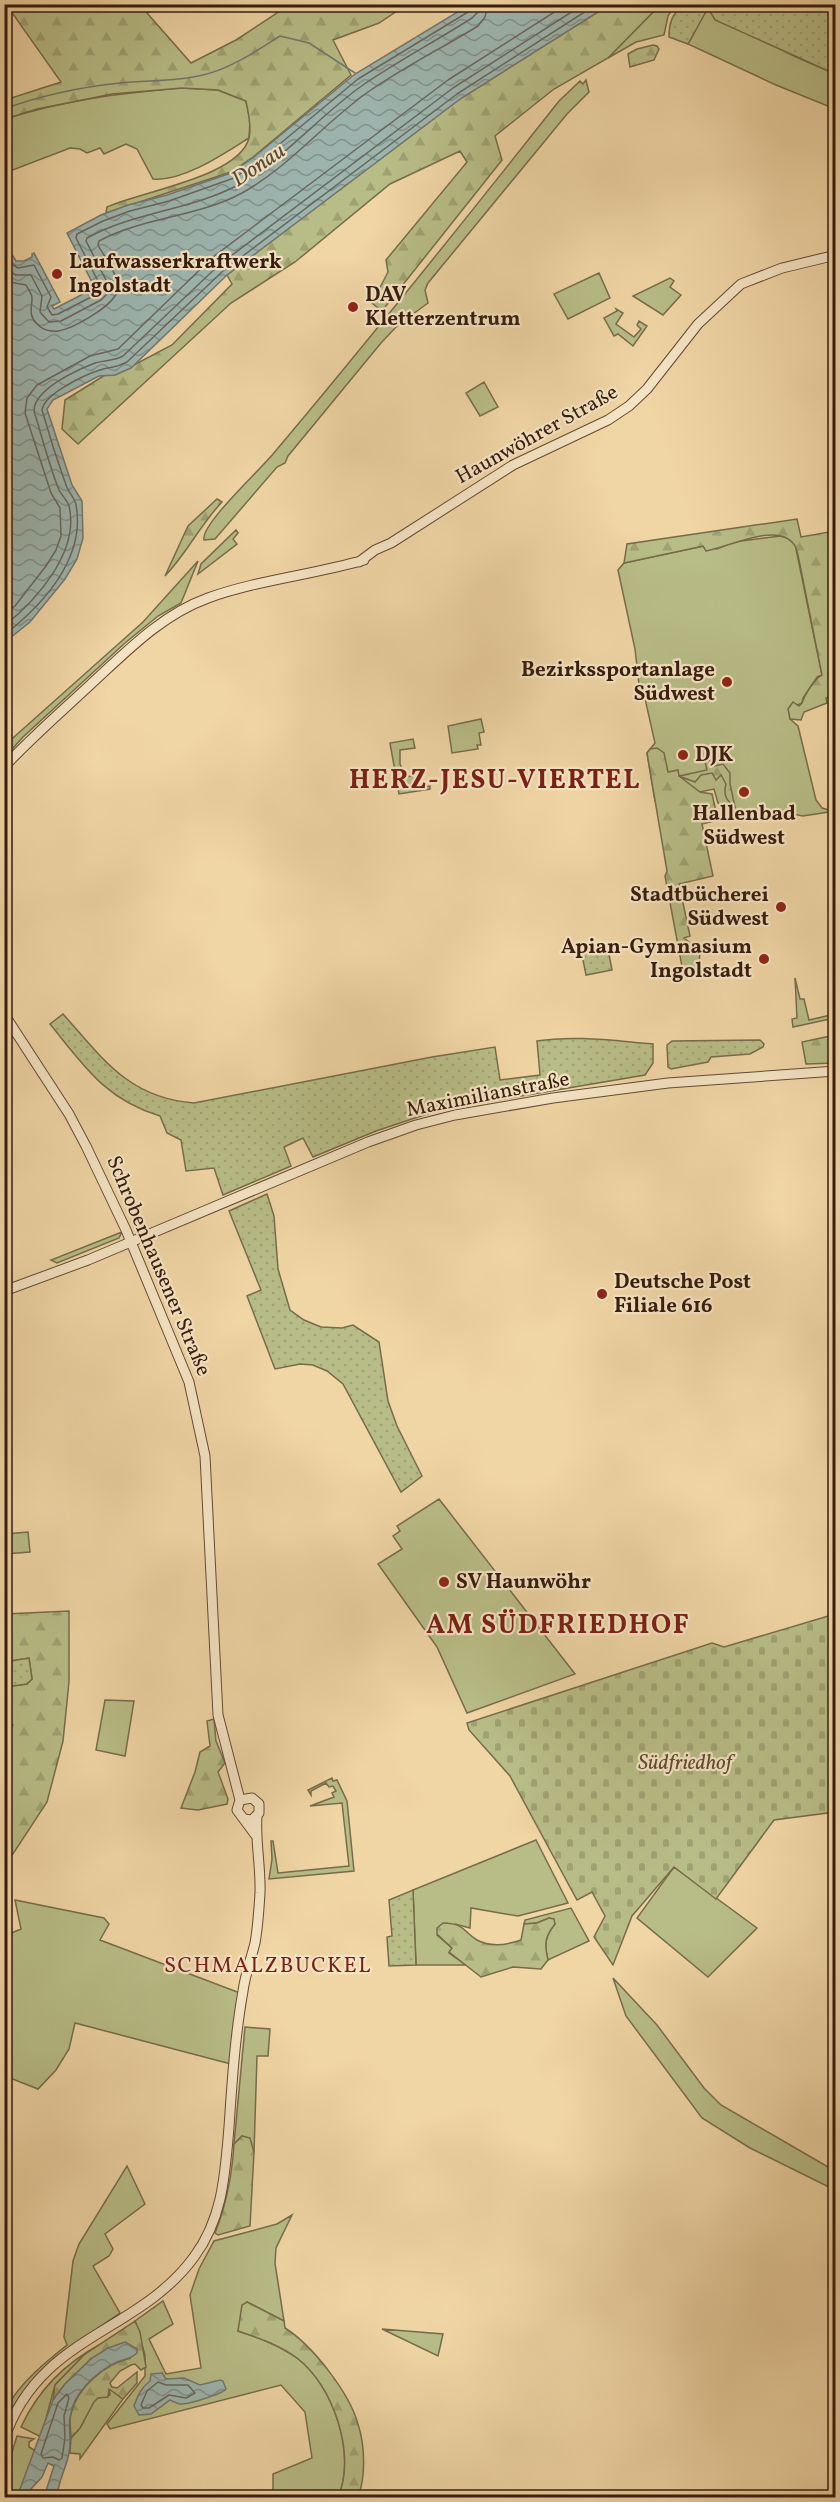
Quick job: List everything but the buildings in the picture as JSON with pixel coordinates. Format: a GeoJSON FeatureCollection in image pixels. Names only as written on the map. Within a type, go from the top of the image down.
{"type":"FeatureCollection","features":[{"type":"Feature","properties":{"kind":"street","name":"Haunwöhrer Straße"},"geometry":{"type":"LineString","coordinates":[[4,767],[42,728],[140,640],[180,611],[221,594],[359,562],[378,555],[391,543],[513,465],[608,420],[629,406],[647,389],[698,324],[741,284],[782,268],[836,255]]}},
{"type":"Feature","properties":{"kind":"street","name":"Schrobenhausener Straße"},"geometry":{"type":"LineString","coordinates":[[4,1014],[79,1131],[132,1242],[181,1359],[201,1432],[206,1473],[218,1715],[231,1769],[245,1799]]}},
{"type":"Feature","properties":{"kind":"street","name":"Maximilianstraße"},"geometry":{"type":"LineString","coordinates":[[4,1291],[132,1242],[368,1142],[416,1125],[455,1115],[553,1098],[668,1083],[836,1071]]}},
{"type":"Feature","properties":{"kind":"street"},"geometry":{"type":"LineString","coordinates":[[5,2437],[18,2408],[46,2371],[66,2353],[131,2312],[168,2285],[194,2258],[217,2213],[226,2174],[243,1991],[258,1921],[260,1861],[257,1816],[259,1804],[245,1799],[237,1810],[239,1816],[258,1838]]}},
{"type":"Feature","properties":{"kind":"street"},"geometry":{"type":"LineString","coordinates":[[244,1820],[252,1820],[257,1816]]}},
{"type":"Feature","properties":{"kind":"green space"},"geometry":{"type":"Polygon","coordinates":[[[14,5],[165,5],[147,13],[191,63],[236,40],[289,5],[406,5],[379,23],[333,40],[351,75],[253,157],[231,172],[106,213],[107,207],[209,173],[228,163],[241,152],[249,138],[250,124],[246,101],[218,90],[182,88],[112,94],[37,109],[5,119],[5,100],[61,82],[8,7],[14,5]]]}},
{"type":"Feature","properties":{"kind":"green space"},"geometry":{"type":"Polygon","coordinates":[[[609,5],[660,5],[608,58],[554,89],[495,136],[502,160],[382,311],[372,303],[388,272],[386,260],[467,162],[460,151],[390,184],[295,262],[231,303],[78,444],[62,429],[65,400],[105,375],[115,375],[172,345],[232,284],[227,275],[460,99],[609,5]]]}},
{"type":"Feature","properties":{"kind":"green space"},"geometry":{"type":"Polygon","coordinates":[[[660,5],[675,5],[668,16],[664,35],[636,42],[608,58],[660,5]]]}},
{"type":"Feature","properties":{"kind":"green space"},"geometry":{"type":"Polygon","coordinates":[[[683,5],[835,5],[835,74],[715,20],[708,8],[688,44],[669,37],[672,19],[683,5]]]}},
{"type":"Feature","properties":{"kind":"green space"},"geometry":{"type":"Polygon","coordinates":[[[708,7],[713,14],[794,56],[835,74],[835,109],[776,85],[688,44],[708,7]]]}},
{"type":"Feature","properties":{"kind":"green space"},"geometry":{"type":"Polygon","coordinates":[[[653,45],[659,49],[654,60],[630,67],[628,54],[653,45]]]}},
{"type":"Feature","properties":{"kind":"green space"},"geometry":{"type":"Polygon","coordinates":[[[586,80],[589,92],[567,114],[428,283],[425,290],[428,303],[398,325],[381,343],[288,456],[285,463],[277,467],[215,539],[204,540],[211,522],[273,454],[346,367],[559,101],[580,81],[583,84],[586,80]]]}},
{"type":"Feature","properties":{"kind":"green space"},"geometry":{"type":"Polygon","coordinates":[[[182,88],[218,90],[246,101],[250,120],[249,138],[203,165],[165,179],[153,179],[137,149],[126,144],[104,154],[100,148],[87,153],[80,149],[70,148],[5,173],[5,119],[93,98],[182,88]]]}},
{"type":"Feature","properties":{"kind":"green space"},"geometry":{"type":"Polygon","coordinates":[[[599,273],[610,298],[568,319],[554,294],[599,273]]]}},
{"type":"Feature","properties":{"kind":"green space"},"geometry":{"type":"Polygon","coordinates":[[[670,278],[674,281],[670,287],[681,295],[663,315],[633,296],[670,278]]]}},
{"type":"Feature","properties":{"kind":"green space"},"geometry":{"type":"Polygon","coordinates":[[[616,309],[623,313],[616,324],[634,337],[641,329],[637,325],[639,321],[647,326],[633,346],[618,334],[614,336],[604,318],[617,311],[616,309]]]}},
{"type":"Feature","properties":{"kind":"green space"},"geometry":{"type":"Polygon","coordinates":[[[484,382],[498,407],[480,416],[466,393],[484,382]]]}},
{"type":"Feature","properties":{"kind":"green space"},"geometry":{"type":"Polygon","coordinates":[[[217,499],[222,502],[165,576],[188,526],[217,499]]]}},
{"type":"Feature","properties":{"kind":"green space"},"geometry":{"type":"Polygon","coordinates":[[[797,519],[801,537],[829,532],[836,568],[835,672],[828,674],[832,696],[826,698],[827,703],[804,712],[801,720],[790,719],[788,709],[793,702],[799,706],[802,703],[810,688],[822,675],[798,553],[793,543],[785,537],[763,536],[706,551],[703,546],[624,563],[627,544],[797,519]]]}},
{"type":"Feature","properties":{"kind":"green space"},"geometry":{"type":"Polygon","coordinates":[[[236,530],[238,533],[233,539],[237,544],[198,574],[201,564],[236,530]]]}},
{"type":"Feature","properties":{"kind":"green space","name":"Bezirkssportanlage Südwest"},"geometry":{"type":"Polygon","coordinates":[[[780,536],[788,538],[795,544],[822,675],[817,677],[802,703],[789,709],[790,719],[798,726],[816,800],[822,808],[829,810],[835,808],[835,811],[803,816],[788,813],[780,821],[765,817],[746,820],[718,803],[714,789],[655,801],[647,753],[655,743],[644,694],[640,693],[635,649],[618,570],[624,563],[704,546],[717,549],[733,542],[780,536]]]}},
{"type":"Feature","properties":{"kind":"green space"},"geometry":{"type":"Polygon","coordinates":[[[198,561],[181,603],[158,616],[125,643],[23,737],[5,757],[5,745],[143,622],[198,561]]]}},
{"type":"Feature","properties":{"kind":"green space"},"geometry":{"type":"Polygon","coordinates":[[[481,719],[484,732],[479,733],[481,745],[477,745],[478,749],[452,753],[448,726],[481,719]]]}},
{"type":"Feature","properties":{"kind":"green space"},"geometry":{"type":"Polygon","coordinates":[[[413,739],[415,748],[400,750],[400,764],[406,777],[420,774],[422,787],[430,786],[430,789],[399,794],[390,743],[413,739]]]}},
{"type":"Feature","properties":{"kind":"green space"},"geometry":{"type":"Polygon","coordinates":[[[657,748],[664,753],[668,772],[678,770],[679,776],[700,792],[712,794],[718,820],[702,824],[713,876],[679,884],[690,936],[684,938],[700,951],[699,966],[695,970],[683,972],[665,876],[667,871],[647,753],[650,749],[657,748]]]}},
{"type":"Feature","properties":{"kind":"green space"},"geometry":{"type":"Polygon","coordinates":[[[712,760],[714,766],[723,764],[730,773],[735,807],[726,797],[726,784],[721,775],[716,780],[712,773],[701,775],[695,782],[679,776],[707,770],[705,761],[712,760]]]}},
{"type":"Feature","properties":{"kind":"green space"},"geometry":{"type":"Polygon","coordinates":[[[607,944],[612,970],[586,975],[581,950],[607,944]]]}},
{"type":"Feature","properties":{"kind":"green space"},"geometry":{"type":"Polygon","coordinates":[[[795,978],[800,999],[804,999],[809,1020],[835,1014],[835,1018],[793,1027],[792,1019],[797,1018],[795,978]]]}},
{"type":"Feature","properties":{"kind":"green space"},"geometry":{"type":"Polygon","coordinates":[[[63,1014],[105,1061],[135,1085],[171,1100],[194,1103],[495,1047],[500,1080],[540,1075],[537,1041],[551,1039],[595,1039],[653,1044],[653,1063],[645,1075],[439,1110],[376,1131],[313,1157],[303,1138],[284,1147],[291,1166],[223,1195],[214,1168],[186,1171],[181,1140],[167,1133],[160,1116],[141,1109],[110,1091],[86,1068],[50,1024],[63,1014]]]}},
{"type":"Feature","properties":{"kind":"green space"},"geometry":{"type":"Polygon","coordinates":[[[835,1035],[835,1063],[806,1064],[802,1042],[835,1035]]]}},
{"type":"Feature","properties":{"kind":"green space"},"geometry":{"type":"Polygon","coordinates":[[[760,1040],[764,1044],[763,1047],[750,1054],[711,1057],[708,1062],[671,1069],[668,1067],[667,1045],[672,1041],[760,1040]]]}},
{"type":"Feature","properties":{"kind":"green space"},"geometry":{"type":"Polygon","coordinates":[[[267,1194],[274,1216],[278,1269],[290,1310],[304,1320],[321,1327],[342,1328],[353,1325],[379,1342],[388,1401],[397,1426],[422,1476],[401,1492],[343,1384],[327,1371],[313,1365],[300,1364],[275,1369],[247,1296],[261,1290],[229,1211],[267,1194]]]}},
{"type":"Feature","properties":{"kind":"green space"},"geometry":{"type":"Polygon","coordinates":[[[122,1232],[119,1238],[57,1263],[51,1260],[122,1232]]]}},
{"type":"Feature","properties":{"kind":"green space"},"geometry":{"type":"Polygon","coordinates":[[[439,1499],[575,1674],[467,1713],[437,1647],[378,1564],[402,1549],[393,1536],[400,1531],[397,1526],[439,1499]]]}},
{"type":"Feature","properties":{"kind":"green space"},"geometry":{"type":"Polygon","coordinates":[[[28,1532],[30,1552],[5,1554],[5,1534],[28,1532]]]}},
{"type":"Feature","properties":{"kind":"green space"},"geometry":{"type":"Polygon","coordinates":[[[69,1611],[69,1682],[63,1741],[47,1802],[11,1857],[5,1860],[5,1733],[13,1725],[5,1719],[5,1687],[27,1684],[32,1679],[29,1658],[5,1662],[5,1614],[69,1611]]]}},
{"type":"Feature","properties":{"kind":"green space","name":"Südfriedhof"},"geometry":{"type":"Polygon","coordinates":[[[835,1614],[835,1812],[774,1820],[716,1899],[674,1867],[632,1916],[613,1965],[594,1937],[605,1916],[592,1892],[577,1900],[510,1776],[469,1730],[467,1723],[712,1643],[724,1647],[835,1614]]]}},
{"type":"Feature","properties":{"kind":"green space"},"geometry":{"type":"Polygon","coordinates":[[[29,1658],[32,1679],[27,1684],[5,1687],[5,1662],[29,1658]]]}},
{"type":"Feature","properties":{"kind":"green space"},"geometry":{"type":"Polygon","coordinates":[[[105,1700],[134,1701],[125,1756],[96,1750],[105,1700]]]}},
{"type":"Feature","properties":{"kind":"green space"},"geometry":{"type":"Polygon","coordinates":[[[214,1719],[216,1741],[225,1763],[218,1772],[228,1799],[227,1804],[198,1810],[181,1808],[200,1752],[210,1746],[207,1721],[214,1719]]]}},
{"type":"Feature","properties":{"kind":"green space"},"geometry":{"type":"Polygon","coordinates":[[[332,1778],[333,1781],[337,1780],[347,1801],[354,1871],[269,1879],[272,1859],[271,1841],[273,1841],[278,1873],[349,1866],[342,1803],[310,1806],[334,1797],[332,1793],[336,1791],[333,1786],[329,1787],[326,1783],[311,1791],[311,1795],[308,1790],[332,1778]]]}},
{"type":"Feature","properties":{"kind":"green space"},"geometry":{"type":"Polygon","coordinates":[[[536,1840],[568,1903],[518,1916],[471,1908],[470,1928],[455,1924],[437,1935],[452,1948],[449,1953],[466,1965],[416,1965],[413,1890],[536,1840]]]}},
{"type":"Feature","properties":{"kind":"green space"},"geometry":{"type":"Polygon","coordinates":[[[674,1867],[757,1928],[708,1977],[637,1918],[674,1867]]]}},
{"type":"Feature","properties":{"kind":"green space"},"geometry":{"type":"Polygon","coordinates":[[[413,1890],[416,1965],[389,1966],[387,1937],[392,1936],[389,1900],[413,1890]]]}},
{"type":"Feature","properties":{"kind":"green space"},"geometry":{"type":"Polygon","coordinates":[[[15,1900],[104,1918],[109,1924],[100,1940],[240,1993],[231,2064],[75,2023],[69,2049],[56,2070],[38,2089],[5,2076],[4,1936],[21,1929],[15,1900]]]}},
{"type":"Feature","properties":{"kind":"green space"},"geometry":{"type":"Polygon","coordinates":[[[571,1908],[589,1941],[548,1960],[546,1941],[555,1924],[549,1918],[537,1923],[524,1924],[525,1920],[571,1908]]]}},
{"type":"Feature","properties":{"kind":"green space"},"geometry":{"type":"Polygon","coordinates":[[[549,1918],[554,1919],[555,1924],[546,1941],[548,1960],[541,1969],[513,1967],[481,1977],[449,1952],[452,1948],[437,1934],[437,1928],[443,1923],[450,1924],[460,1926],[482,1942],[504,1944],[521,1940],[524,1924],[537,1923],[549,1918]]]}},
{"type":"Feature","properties":{"kind":"green space"},"geometry":{"type":"Polygon","coordinates":[[[613,1978],[657,2025],[704,2088],[721,2105],[835,2171],[835,2190],[750,2148],[702,2118],[626,2016],[613,1978]]]}},
{"type":"Feature","properties":{"kind":"green space"},"geometry":{"type":"Polygon","coordinates":[[[245,2027],[270,2029],[268,2056],[257,2056],[254,2152],[249,2138],[242,2136],[234,2144],[245,2027]]]}},
{"type":"Feature","properties":{"kind":"green space"},"geometry":{"type":"Polygon","coordinates":[[[242,2136],[250,2138],[254,2152],[250,2226],[218,2235],[215,2233],[228,2189],[234,2144],[242,2136]]]}},
{"type":"Feature","properties":{"kind":"green space"},"geometry":{"type":"Polygon","coordinates":[[[127,2166],[145,2204],[105,2234],[113,2249],[109,2256],[93,2266],[120,2313],[54,2358],[23,2392],[5,2420],[7,2410],[19,2389],[67,2345],[64,2337],[73,2261],[79,2244],[127,2166]]]}},
{"type":"Feature","properties":{"kind":"green space"},"geometry":{"type":"Polygon","coordinates":[[[292,2215],[276,2248],[275,2263],[284,2321],[247,2302],[238,2331],[269,2342],[290,2353],[310,2370],[321,2385],[331,2403],[343,2442],[345,2461],[338,2497],[273,2497],[273,2474],[312,2458],[305,2412],[281,2385],[110,2429],[107,2424],[145,2376],[145,2355],[135,2321],[163,2301],[173,2324],[149,2339],[166,2374],[201,2368],[190,2295],[199,2269],[214,2241],[277,2224],[292,2215]]]}},
{"type":"Feature","properties":{"kind":"green space"},"geometry":{"type":"Polygon","coordinates":[[[247,2302],[284,2321],[285,2328],[318,2357],[347,2398],[358,2424],[363,2451],[362,2480],[358,2497],[338,2497],[345,2461],[343,2442],[331,2403],[321,2385],[310,2370],[290,2353],[269,2342],[238,2331],[242,2305],[247,2302]]]}},
{"type":"Feature","properties":{"kind":"green space"},"geometry":{"type":"Polygon","coordinates":[[[135,2321],[140,2332],[146,2367],[141,2370],[135,2364],[120,2371],[110,2383],[112,2387],[117,2388],[137,2372],[137,2383],[123,2399],[109,2389],[108,2397],[98,2398],[80,2428],[71,2438],[71,2414],[79,2395],[102,2371],[131,2358],[92,2358],[65,2384],[53,2400],[55,2385],[85,2354],[135,2321]]]}},
{"type":"Feature","properties":{"kind":"green space"},"geometry":{"type":"Polygon","coordinates":[[[382,2329],[443,2334],[438,2356],[382,2329]]]}},
{"type":"Feature","properties":{"kind":"green space"},"geometry":{"type":"Polygon","coordinates":[[[85,2354],[55,2385],[41,2437],[21,2427],[44,2389],[64,2369],[85,2354]]]}},
{"type":"Feature","properties":{"kind":"green space"},"geometry":{"type":"Polygon","coordinates":[[[109,2388],[123,2399],[80,2459],[80,2454],[70,2453],[71,2438],[80,2428],[93,2402],[97,2398],[110,2395],[109,2388]]]}},
{"type":"Feature","properties":{"kind":"green space"},"geometry":{"type":"Polygon","coordinates":[[[17,2436],[34,2439],[29,2442],[29,2447],[34,2450],[37,2448],[17,2497],[5,2498],[5,2474],[17,2436]]]}},
{"type":"Feature","properties":{"kind":"water","name":"Donau"},"geometry":{"type":"Polygon","coordinates":[[[469,5],[609,5],[460,99],[227,275],[131,368],[115,375],[99,376],[53,400],[47,409],[72,485],[82,501],[83,538],[77,559],[65,579],[30,622],[5,642],[5,253],[11,253],[16,261],[24,261],[32,257],[34,253],[60,302],[52,306],[54,309],[95,288],[67,233],[101,215],[128,205],[167,195],[231,173],[254,157],[355,74],[469,5]]]}},
{"type":"Feature","properties":{"kind":"water"},"geometry":{"type":"Polygon","coordinates":[[[125,2342],[137,2349],[137,2353],[101,2371],[87,2384],[72,2408],[69,2453],[57,2497],[44,2497],[54,2466],[48,2463],[42,2477],[31,2489],[33,2497],[17,2497],[53,2400],[65,2384],[92,2358],[108,2348],[125,2342]]]}},
{"type":"Feature","properties":{"kind":"water"},"geometry":{"type":"Polygon","coordinates":[[[162,2373],[166,2379],[184,2378],[200,2385],[220,2380],[223,2381],[226,2389],[190,2403],[179,2404],[170,2400],[151,2414],[139,2415],[134,2406],[140,2392],[150,2381],[151,2374],[162,2373]]]}},
{"type":"Feature","properties":{"kind":"waterway"},"geometry":{"type":"LineString","coordinates":[[4,109],[62,92],[91,87],[203,75],[233,64],[280,36],[309,43],[355,73]]}},
{"type":"Feature","properties":{"kind":"place","name":"Laufwasserkraftwerk Ingolstadt"},"geometry":{"type":"Point","coordinates":[57,274]}},
{"type":"Feature","properties":{"kind":"place","name":"DAV Kletterzentrum"},"geometry":{"type":"Point","coordinates":[353,307]}},
{"type":"Feature","properties":{"kind":"place","name":"Bezirkssportanlage Südwest"},"geometry":{"type":"Point","coordinates":[727,682]}},
{"type":"Feature","properties":{"kind":"place","name":"DJK"},"geometry":{"type":"Point","coordinates":[683,755]}},
{"type":"Feature","properties":{"kind":"place","name":"Hallenbad Südwest"},"geometry":{"type":"Point","coordinates":[744,792]}},
{"type":"Feature","properties":{"kind":"place","name":"Stadtbücherei Südwest"},"geometry":{"type":"Point","coordinates":[781,907]}},
{"type":"Feature","properties":{"kind":"place","name":"Apian-Gymnasium Ingolstadt"},"geometry":{"type":"Point","coordinates":[764,959]}},
{"type":"Feature","properties":{"kind":"place","name":"Deutsche Post Filiale 616"},"geometry":{"type":"Point","coordinates":[602,1294]}},
{"type":"Feature","properties":{"kind":"place","name":"SV Haunwöhr"},"geometry":{"type":"Point","coordinates":[444,1582]}},
{"type":"Feature","properties":{"kind":"district","name":"HERZ-JESU-VIERTEL"},"geometry":{"type":"Point","coordinates":[495,781]}},
{"type":"Feature","properties":{"kind":"district","name":"AM SÜDFRIEDHOF"},"geometry":{"type":"Point","coordinates":[558,1626]}},
{"type":"Feature","properties":{"kind":"district","name":"SCHMALZBUCKEL"},"geometry":{"type":"Point","coordinates":[268,1966]}}]}
